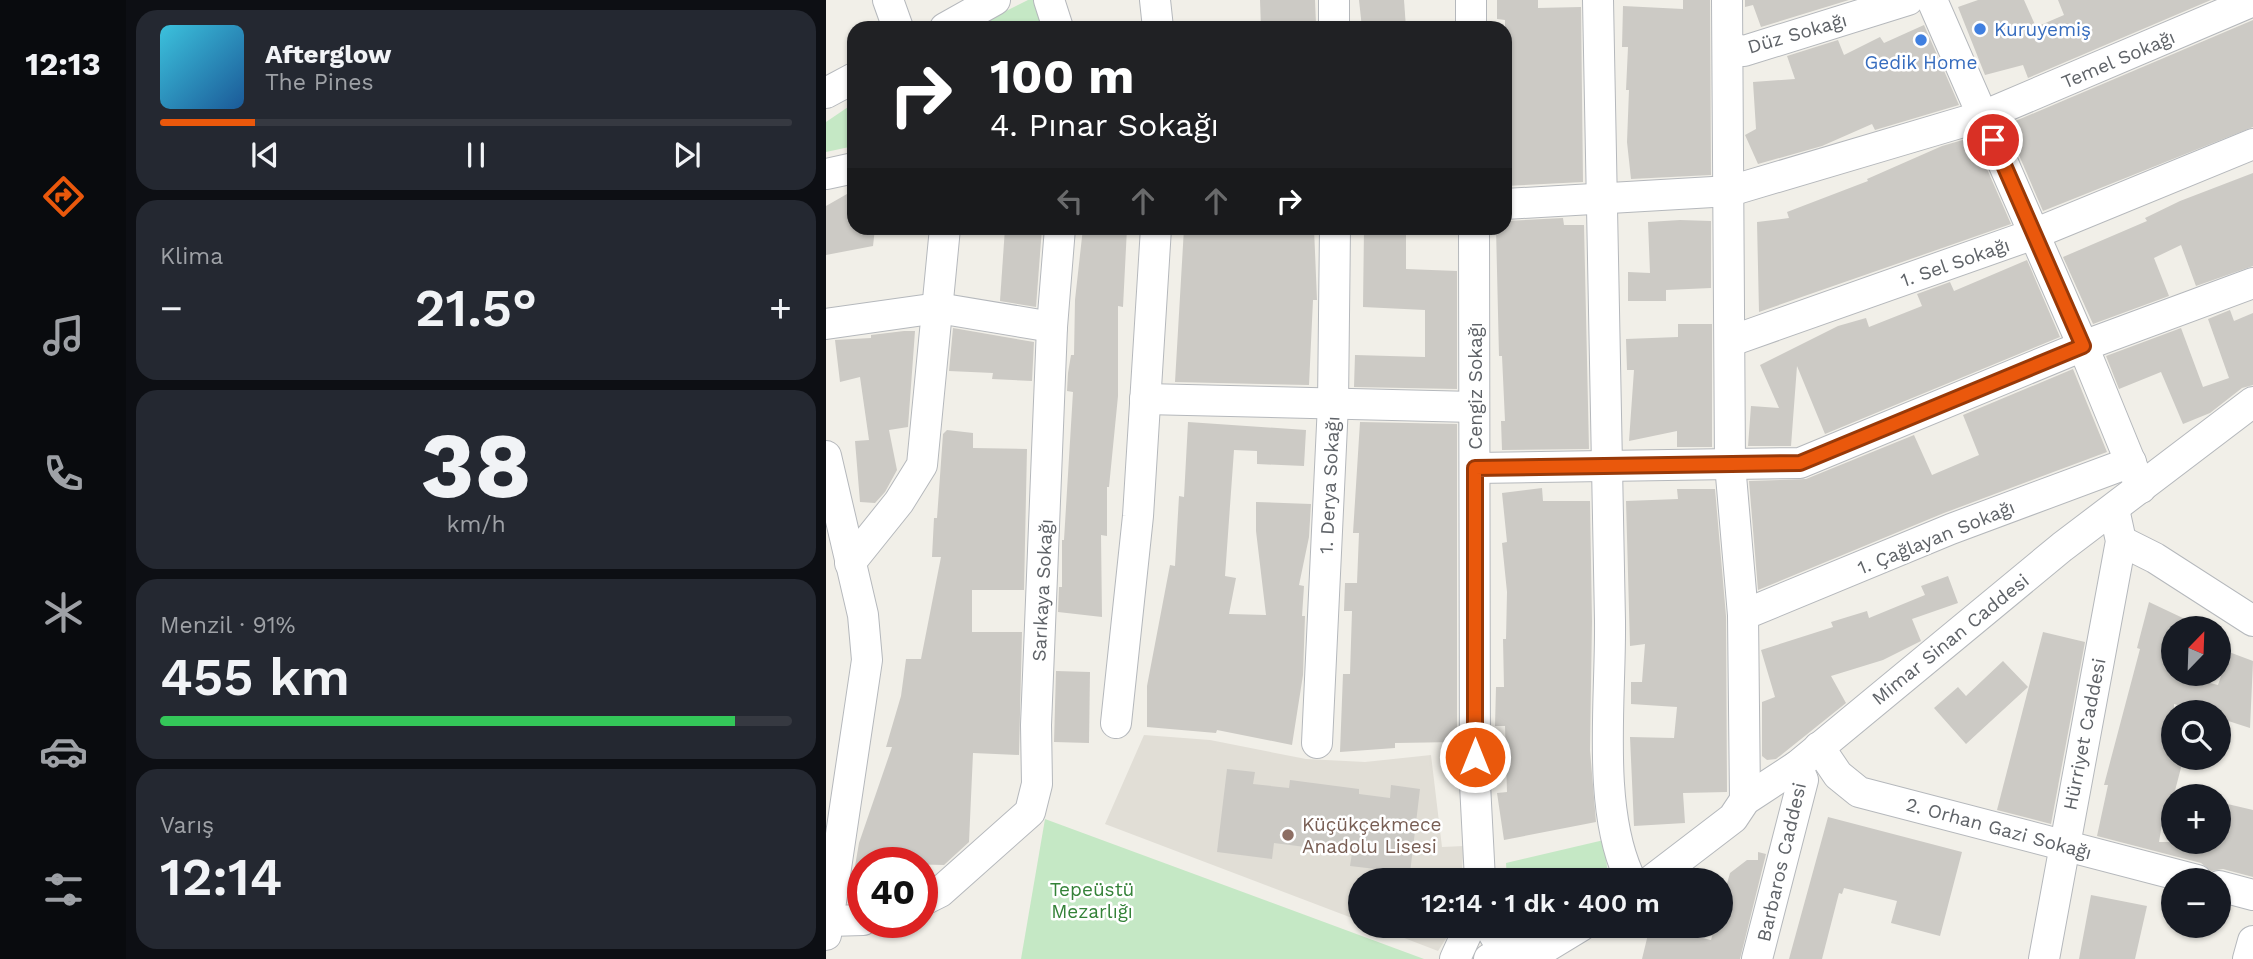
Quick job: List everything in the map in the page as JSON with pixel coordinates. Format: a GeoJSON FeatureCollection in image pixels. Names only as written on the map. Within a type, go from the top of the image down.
{"type":"FeatureCollection","features":[{"type":"Feature","properties":{"kind":"street"},"geometry":{"type":"LineString","coordinates":[[888,0],[896,21]]}},
{"type":"Feature","properties":{"kind":"street"},"geometry":{"type":"LineString","coordinates":[[958,21],[995,0]]}},
{"type":"Feature","properties":{"kind":"street"},"geometry":{"type":"LineString","coordinates":[[1049,0],[1056,21]]}},
{"type":"Feature","properties":{"kind":"street"},"geometry":{"type":"LineString","coordinates":[[1155,0],[1157,21]]}},
{"type":"Feature","properties":{"kind":"street"},"geometry":{"type":"LineString","coordinates":[[1334,0],[1335,21]]}},
{"type":"Feature","properties":{"kind":"street"},"geometry":{"type":"LineString","coordinates":[[1471,0],[1471,21]]}},
{"type":"Feature","properties":{"kind":"street"},"geometry":{"type":"LineString","coordinates":[[1598,0],[1610,781],[1613,828],[1629,868]]}},
{"type":"Feature","properties":{"kind":"street"},"geometry":{"type":"LineString","coordinates":[[1727,0],[1730,464],[1743,615],[1745,800]]}},
{"type":"Feature","properties":{"kind":"street","name":"Düz Sokağı"},"geometry":{"type":"LineString","coordinates":[[1728,43],[1735,49],[1744,51],[1909,0]]}},
{"type":"Feature","properties":{"kind":"street"},"geometry":{"type":"LineString","coordinates":[[1932,0],[2083,346],[2136,475]]}},
{"type":"Feature","properties":{"kind":"street","name":"Temel Sokağı"},"geometry":{"type":"LineString","coordinates":[[1512,204],[1730,191],[1983,116],[2253,1]]}},
{"type":"Feature","properties":{"kind":"street"},"geometry":{"type":"LineString","coordinates":[[826,93],[847,82]]}},
{"type":"Feature","properties":{"kind":"street","name":"1. Sel Sokağı"},"geometry":{"type":"LineString","coordinates":[[1731,341],[2034,234],[2253,144]]}},
{"type":"Feature","properties":{"kind":"street"},"geometry":{"type":"LineString","coordinates":[[826,174],[847,170]]}},
{"type":"Feature","properties":{"kind":"street"},"geometry":{"type":"LineString","coordinates":[[850,563],[899,502],[922,465],[944,235]]}},
{"type":"Feature","properties":{"kind":"street","name":"Sarıkaya Sokağı"},"geometry":{"type":"LineString","coordinates":[[938,893],[1030,812],[1037,784],[1036,724],[1052,327],[1059,235]]}},
{"type":"Feature","properties":{"kind":"street"},"geometry":{"type":"LineString","coordinates":[[1116,723],[1138,516],[1156,235]]}},
{"type":"Feature","properties":{"kind":"street","name":"1. Derya Sokağı"},"geometry":{"type":"LineString","coordinates":[[1317,743],[1333,404],[1335,235]]}},
{"type":"Feature","properties":{"kind":"street","name":"Cengiz Sokağı"},"geometry":{"type":"LineString","coordinates":[[1474,235],[1475,784],[1479,868]]}},
{"type":"Feature","properties":{"kind":"street"},"geometry":{"type":"LineString","coordinates":[[1475,468],[1800,463],[2083,346],[2253,284]]}},
{"type":"Feature","properties":{"kind":"street"},"geometry":{"type":"LineString","coordinates":[[826,324],[938,308],[1052,327]]}},
{"type":"Feature","properties":{"kind":"street"},"geometry":{"type":"LineString","coordinates":[[1145,399],[1474,407]]}},
{"type":"Feature","properties":{"kind":"street","name":"Mimar Sinan Caddesi"},"geometry":{"type":"LineString","coordinates":[[1650,868],[1733,818],[1745,800],[1808,756],[1980,612],[2115,509],[2136,475],[2253,402]]}},
{"type":"Feature","properties":{"kind":"street"},"geometry":{"type":"LineString","coordinates":[[826,456],[863,615],[867,660],[828,928],[847,924]]}},
{"type":"Feature","properties":{"kind":"street","name":"1. Çağlayan Sokağı"},"geometry":{"type":"LineString","coordinates":[[1743,615],[1951,529],[2136,475]]}},
{"type":"Feature","properties":{"kind":"street","name":"Hürriyet Caddesi"},"geometry":{"type":"LineString","coordinates":[[2044,959],[2121,541],[2115,509]]}},
{"type":"Feature","properties":{"kind":"street"},"geometry":{"type":"LineString","coordinates":[[2121,541],[2155,558],[2253,621]]}},
{"type":"Feature","properties":{"kind":"street","name":"2. Orhan Gazi Sokağı"},"geometry":{"type":"LineString","coordinates":[[1808,756],[1859,792],[2161,871]]}},
{"type":"Feature","properties":{"kind":"street","name":"Barbaros Caddesi"},"geometry":{"type":"LineString","coordinates":[[1757,959],[1808,756]]}},
{"type":"Feature","properties":{"kind":"street"},"geometry":{"type":"LineString","coordinates":[[2231,889],[2253,895]]}},
{"type":"Feature","properties":{"kind":"street"},"geometry":{"type":"LineString","coordinates":[[1455,959],[1465,938]]}},
{"type":"Feature","properties":{"kind":"street"},"geometry":{"type":"LineString","coordinates":[[1516,945],[1540,938]]}},
{"type":"Feature","properties":{"kind":"street"},"geometry":{"type":"LineString","coordinates":[[2248,959],[2253,941]]}},
{"type":"Feature","properties":{"kind":"shaded area","name":"Küçükçekmece Anadolu Lisesi"},"geometry":{"type":"Polygon","coordinates":[[[1144,735],[1210,740],[1306,759],[1365,762],[1431,755],[1442,847],[1464,846],[1462,868],[1348,868],[1348,916],[1105,824],[1144,735]]]}},
{"type":"Feature","properties":{"kind":"shaded area"},"geometry":{"type":"Polygon","coordinates":[[[1404,938],[1446,938],[1438,951],[1404,938]]]}},
{"type":"Feature","properties":{"kind":"green space"},"geometry":{"type":"Polygon","coordinates":[[[1028,0],[1037,0],[1044,21],[986,21],[1028,0]]]}},
{"type":"Feature","properties":{"kind":"green space"},"geometry":{"type":"Polygon","coordinates":[[[847,108],[847,148],[826,152],[826,122],[847,108]]]}},
{"type":"Feature","properties":{"kind":"green space","name":"Tepeüstü Mezarlığı"},"geometry":{"type":"Polygon","coordinates":[[[1045,819],[1348,931],[1348,938],[1367,938],[1424,959],[1021,959],[1045,819]]]}},
{"type":"Feature","properties":{"kind":"green space"},"geometry":{"type":"Polygon","coordinates":[[[1604,840],[1607,868],[1506,868],[1506,863],[1604,840]]]}},
{"type":"Feature","properties":{"kind":"building"},"geometry":{"type":"Polygon","coordinates":[[[1260,0],[1315,0],[1316,21],[1261,21],[1260,0]]]}},
{"type":"Feature","properties":{"kind":"building"},"geometry":{"type":"Polygon","coordinates":[[[1359,0],[1404,0],[1406,21],[1361,21],[1359,0]]]}},
{"type":"Feature","properties":{"kind":"building"},"geometry":{"type":"Polygon","coordinates":[[[1497,0],[1538,0],[1538,8],[1581,7],[1583,182],[1512,186],[1512,21],[1497,19],[1497,0]]]}},
{"type":"Feature","properties":{"kind":"building"},"geometry":{"type":"Polygon","coordinates":[[[1683,0],[1710,0],[1711,175],[1631,179],[1627,142],[1628,47],[1622,47],[1623,6],[1683,9],[1683,0]]]}},
{"type":"Feature","properties":{"kind":"building"},"geometry":{"type":"Polygon","coordinates":[[[1745,0],[1849,0],[1761,27],[1753,5],[1745,7],[1745,0]]]}},
{"type":"Feature","properties":{"kind":"building"},"geometry":{"type":"Polygon","coordinates":[[[1978,0],[2024,0],[2036,27],[2064,15],[2058,0],[2211,0],[2028,78],[2023,65],[1985,75],[1958,7],[1978,0]]]}},
{"type":"Feature","properties":{"kind":"building"},"geometry":{"type":"Polygon","coordinates":[[[2253,20],[2253,127],[2043,211],[2006,125],[2253,20]]]}},
{"type":"Feature","properties":{"kind":"building"},"geometry":{"type":"Polygon","coordinates":[[[1924,25],[1959,105],[1875,130],[1872,124],[1822,146],[1758,164],[1745,135],[1756,129],[1753,82],[1795,79],[1787,56],[1838,40],[1844,55],[1880,37],[1884,43],[1924,25]]]}},
{"type":"Feature","properties":{"kind":"building"},"geometry":{"type":"Polygon","coordinates":[[[1973,137],[2011,224],[1759,312],[1757,222],[1789,218],[1787,212],[1868,181],[1867,179],[1942,146],[1973,137]]]}},
{"type":"Feature","properties":{"kind":"building"},"geometry":{"type":"Polygon","coordinates":[[[2253,173],[2253,266],[2196,286],[2181,245],[2154,258],[2169,296],[2093,324],[2063,257],[2147,221],[2145,218],[2180,201],[2253,173]]]}},
{"type":"Feature","properties":{"kind":"building"},"geometry":{"type":"Polygon","coordinates":[[[847,194],[847,235],[874,235],[873,246],[826,255],[826,206],[847,194]]]}},
{"type":"Feature","properties":{"kind":"building"},"geometry":{"type":"Polygon","coordinates":[[[1563,218],[1564,225],[1584,225],[1589,449],[1502,450],[1501,421],[1505,421],[1502,356],[1499,356],[1496,235],[1512,235],[1512,221],[1563,218]]]}},
{"type":"Feature","properties":{"kind":"building"},"geometry":{"type":"Polygon","coordinates":[[[1711,221],[1711,288],[1666,290],[1666,301],[1628,301],[1628,272],[1650,273],[1648,222],[1711,221]]]}},
{"type":"Feature","properties":{"kind":"building"},"geometry":{"type":"Polygon","coordinates":[[[1005,235],[1041,235],[1036,307],[1000,301],[1005,235]]]}},
{"type":"Feature","properties":{"kind":"building"},"geometry":{"type":"Polygon","coordinates":[[[1082,235],[1127,235],[1123,307],[1118,306],[1118,396],[1107,487],[1107,536],[1101,535],[1102,617],[1058,612],[1059,587],[1062,587],[1062,540],[1073,392],[1067,391],[1071,355],[1074,355],[1075,300],[1082,235]]]}},
{"type":"Feature","properties":{"kind":"building"},"geometry":{"type":"Polygon","coordinates":[[[1184,235],[1314,235],[1317,300],[1313,300],[1309,385],[1175,382],[1184,235]]]}},
{"type":"Feature","properties":{"kind":"building"},"geometry":{"type":"Polygon","coordinates":[[[1364,235],[1406,235],[1406,269],[1457,271],[1457,389],[1354,387],[1355,355],[1425,357],[1425,310],[1363,307],[1364,235]]]}},
{"type":"Feature","properties":{"kind":"building"},"geometry":{"type":"Polygon","coordinates":[[[2027,260],[2060,337],[1825,434],[1797,366],[1791,446],[1748,446],[1751,406],[1779,408],[1760,365],[1838,326],[1866,318],[1869,327],[1922,306],[1917,294],[1950,282],[1954,291],[2027,260]]]}},
{"type":"Feature","properties":{"kind":"building"},"geometry":{"type":"Polygon","coordinates":[[[2230,310],[2234,321],[2253,313],[2253,385],[2242,388],[2210,413],[2183,424],[2161,372],[2119,389],[2106,356],[2181,328],[2203,387],[2229,378],[2208,319],[2230,310]]]}},
{"type":"Feature","properties":{"kind":"building"},"geometry":{"type":"Polygon","coordinates":[[[1678,324],[1712,324],[1712,447],[1677,447],[1677,431],[1629,441],[1634,370],[1627,370],[1626,339],[1678,337],[1678,324]]]}},
{"type":"Feature","properties":{"kind":"building"},"geometry":{"type":"Polygon","coordinates":[[[953,328],[1034,342],[1032,381],[992,379],[993,373],[949,371],[953,328]]]}},
{"type":"Feature","properties":{"kind":"building"},"geometry":{"type":"Polygon","coordinates":[[[915,331],[908,427],[889,430],[897,470],[885,492],[875,503],[860,502],[855,441],[869,440],[860,377],[840,382],[835,340],[871,338],[871,335],[915,331]]]}},
{"type":"Feature","properties":{"kind":"building"},"geometry":{"type":"Polygon","coordinates":[[[2073,369],[2107,452],[1944,513],[1758,590],[1749,481],[1806,479],[1914,435],[1932,475],[1979,455],[1963,415],[2073,369]]]}},
{"type":"Feature","properties":{"kind":"building"},"geometry":{"type":"Polygon","coordinates":[[[1188,422],[1306,430],[1304,466],[1257,464],[1257,451],[1234,450],[1225,576],[1236,578],[1229,614],[1266,615],[1256,531],[1256,502],[1311,504],[1309,537],[1299,585],[1304,586],[1303,675],[1292,745],[1217,730],[1216,733],[1147,727],[1147,686],[1170,565],[1175,566],[1179,496],[1184,497],[1188,422]]]}},
{"type":"Feature","properties":{"kind":"building"},"geometry":{"type":"Polygon","coordinates":[[[1360,422],[1457,424],[1457,742],[1395,743],[1395,748],[1340,752],[1343,674],[1350,674],[1352,611],[1344,611],[1345,583],[1357,583],[1359,533],[1353,533],[1360,422]]]}},
{"type":"Feature","properties":{"kind":"building"},"geometry":{"type":"Polygon","coordinates":[[[947,430],[973,433],[973,448],[1027,449],[1024,590],[972,590],[972,632],[1022,632],[1019,755],[973,753],[969,842],[944,865],[938,865],[938,847],[858,847],[892,747],[886,747],[901,696],[906,659],[921,659],[941,557],[932,557],[943,434],[947,430]]]}},
{"type":"Feature","properties":{"kind":"building"},"geometry":{"type":"Polygon","coordinates":[[[1542,488],[1543,501],[1590,501],[1590,750],[1596,822],[1504,840],[1497,793],[1507,792],[1505,726],[1495,726],[1496,687],[1504,687],[1503,639],[1506,639],[1507,592],[1502,543],[1507,542],[1502,493],[1542,488]]]}},
{"type":"Feature","properties":{"kind":"building"},"geometry":{"type":"Polygon","coordinates":[[[1677,489],[1715,489],[1726,616],[1727,792],[1683,793],[1685,823],[1634,826],[1630,737],[1674,738],[1677,707],[1631,704],[1631,682],[1642,682],[1645,644],[1630,646],[1626,501],[1678,499],[1677,489]]]}},
{"type":"Feature","properties":{"kind":"building"},"geometry":{"type":"Polygon","coordinates":[[[1948,576],[1958,603],[1912,619],[1921,641],[1883,660],[1831,676],[1846,703],[1776,759],[1767,760],[1762,756],[1762,702],[1775,697],[1761,650],[1833,627],[1831,622],[1867,611],[1869,618],[1925,595],[1921,586],[1948,576]]]}},
{"type":"Feature","properties":{"kind":"building"},"geometry":{"type":"Polygon","coordinates":[[[2149,602],[2179,616],[2161,616],[2161,686],[2231,686],[2231,653],[2253,661],[2250,728],[2231,722],[2231,700],[2161,700],[2161,770],[2180,770],[2177,784],[2161,784],[2161,853],[2097,836],[2108,785],[2104,785],[2140,649],[2137,648],[2149,602]]]}},
{"type":"Feature","properties":{"kind":"building"},"geometry":{"type":"Polygon","coordinates":[[[2043,632],[2085,642],[2051,824],[1997,810],[2043,632]]]}},
{"type":"Feature","properties":{"kind":"building"},"geometry":{"type":"Polygon","coordinates":[[[2003,661],[2028,687],[1966,744],[1934,708],[1958,687],[1966,696],[2003,661]]]}},
{"type":"Feature","properties":{"kind":"building"},"geometry":{"type":"Polygon","coordinates":[[[1056,671],[1090,672],[1089,743],[1054,742],[1056,671]]]}},
{"type":"Feature","properties":{"kind":"building"},"geometry":{"type":"Polygon","coordinates":[[[1227,769],[1255,772],[1253,784],[1289,788],[1290,780],[1359,789],[1359,794],[1390,798],[1391,785],[1420,789],[1411,868],[1350,866],[1352,853],[1274,843],[1272,859],[1217,852],[1227,769]]]}},
{"type":"Feature","properties":{"kind":"building"},"geometry":{"type":"Polygon","coordinates":[[[2231,805],[2253,810],[2253,877],[2231,871],[2231,868],[2207,868],[2201,863],[2166,854],[2231,854],[2231,805]]]}},
{"type":"Feature","properties":{"kind":"building"},"geometry":{"type":"Polygon","coordinates":[[[1828,817],[1962,852],[1940,936],[1891,923],[1897,901],[1844,888],[1842,894],[1839,893],[1822,959],[1789,959],[1828,817]]]}},
{"type":"Feature","properties":{"kind":"building"},"geometry":{"type":"Polygon","coordinates":[[[1758,852],[1766,854],[1740,959],[1642,959],[1647,938],[1733,938],[1733,871],[1747,860],[1758,860],[1758,852]]]}},
{"type":"Feature","properties":{"kind":"building"},"geometry":{"type":"Polygon","coordinates":[[[2091,895],[2147,906],[2135,959],[2079,959],[2091,895]]]}},
{"type":"Feature","properties":{"kind":"place","name":"Kuruyemiş"},"geometry":{"type":"Point","coordinates":[1980,29]}},
{"type":"Feature","properties":{"kind":"place","name":"Gedik Home"},"geometry":{"type":"Point","coordinates":[1921,40]}},
{"type":"Feature","properties":{"kind":"place","name":"Küçükçekmece Anadolu Lisesi"},"geometry":{"type":"Point","coordinates":[1288,835]}},
{"type":"Feature","properties":{"kind":"route"},"geometry":{"type":"LineString","coordinates":[[1475,757],[1475,468],[1800,463],[2083,346],[1993,140]]}}]}
